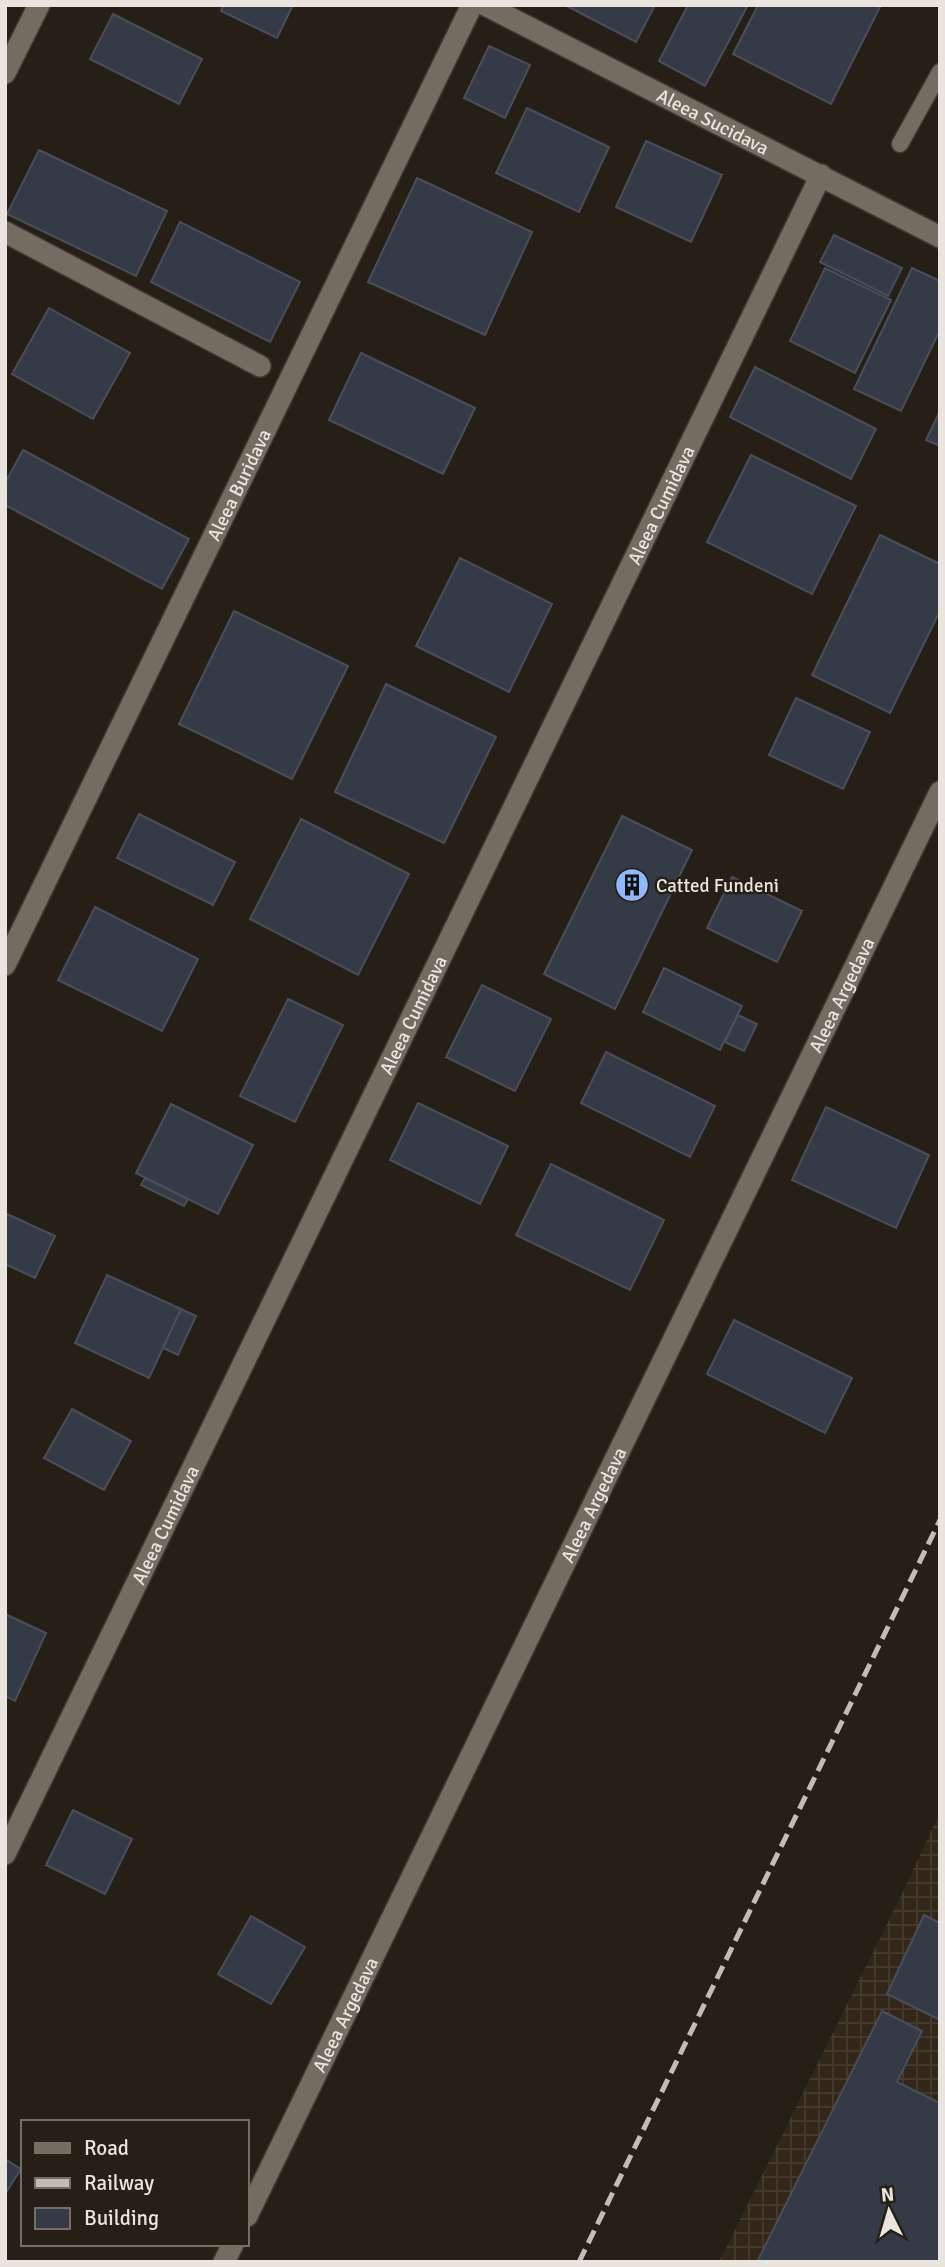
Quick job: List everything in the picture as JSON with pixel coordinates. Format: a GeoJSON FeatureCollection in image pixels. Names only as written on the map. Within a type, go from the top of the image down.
{"type":"FeatureCollection","features":[{"type":"Feature","properties":{"kind":"street"},"geometry":{"type":"LineString","coordinates":[[5,74],[39,5]]}},
{"type":"Feature","properties":{"kind":"street","name":"Aleea Buridava"},"geometry":{"type":"LineString","coordinates":[[5,965],[472,5]]}},
{"type":"Feature","properties":{"kind":"street","name":"Aleea Sucidava"},"geometry":{"type":"LineString","coordinates":[[485,5],[940,237]]}},
{"type":"Feature","properties":{"kind":"street","name":"Aleea Cumidava"},"geometry":{"type":"LineString","coordinates":[[5,1854],[821,175]]}},
{"type":"Feature","properties":{"kind":"street"},"geometry":{"type":"LineString","coordinates":[[5,232],[260,366]]}},
{"type":"Feature","properties":{"kind":"street","name":"Aleea Argedava"},"geometry":{"type":"LineString","coordinates":[[248,2214],[940,792]]}},
{"type":"Feature","properties":{"kind":"street"},"geometry":{"type":"LineString","coordinates":[[225,2262],[232,2246]]}},
{"type":"Feature","properties":{"kind":"lane"},"geometry":{"type":"LineString","coordinates":[[900,144],[940,72]]}},
{"type":"Feature","properties":{"kind":"shaded area"},"geometry":{"type":"Polygon","coordinates":[[[940,1812],[940,2262],[719,2262],[900,1898],[940,1812]]]}},
{"type":"Feature","properties":{"kind":"building"},"geometry":{"type":"Polygon","coordinates":[[[223,5],[293,5],[277,38],[221,11],[223,5]]]}},
{"type":"Feature","properties":{"kind":"building"},"geometry":{"type":"Polygon","coordinates":[[[565,5],[655,5],[636,42],[565,5]]]}},
{"type":"Feature","properties":{"kind":"building"},"geometry":{"type":"Polygon","coordinates":[[[688,5],[748,5],[705,86],[659,61],[688,5]]]}},
{"type":"Feature","properties":{"kind":"building"},"geometry":{"type":"Polygon","coordinates":[[[758,5],[881,5],[831,104],[733,54],[758,5]]]}},
{"type":"Feature","properties":{"kind":"building"},"geometry":{"type":"Polygon","coordinates":[[[113,14],[202,59],[179,104],[90,59],[113,14]]]}},
{"type":"Feature","properties":{"kind":"building"},"geometry":{"type":"Polygon","coordinates":[[[489,46],[530,65],[505,118],[464,98],[489,46]]]}},
{"type":"Feature","properties":{"kind":"building"},"geometry":{"type":"Polygon","coordinates":[[[527,108],[609,147],[579,212],[496,173],[527,108]]]}},
{"type":"Feature","properties":{"kind":"building"},"geometry":{"type":"Polygon","coordinates":[[[646,141],[722,175],[691,242],[616,207],[646,141]]]}},
{"type":"Feature","properties":{"kind":"building"},"geometry":{"type":"Polygon","coordinates":[[[39,150],[167,211],[136,276],[7,214],[39,150]]]}},
{"type":"Feature","properties":{"kind":"building"},"geometry":{"type":"Polygon","coordinates":[[[417,178],[532,232],[485,335],[368,282],[417,178]]]}},
{"type":"Feature","properties":{"kind":"building"},"geometry":{"type":"Polygon","coordinates":[[[180,222],[300,282],[270,342],[151,282],[180,222]]]}},
{"type":"Feature","properties":{"kind":"building"},"geometry":{"type":"Polygon","coordinates":[[[834,235],[902,268],[888,296],[820,262],[834,235]]]}},
{"type":"Feature","properties":{"kind":"building"},"geometry":{"type":"Polygon","coordinates":[[[825,268],[891,300],[855,373],[790,341],[825,268]]]}},
{"type":"Feature","properties":{"kind":"building"},"geometry":{"type":"Polygon","coordinates":[[[912,268],[940,281],[940,330],[901,411],[854,389],[912,268]]]}},
{"type":"Feature","properties":{"kind":"building"},"geometry":{"type":"Polygon","coordinates":[[[49,308],[130,353],[93,419],[12,374],[49,308]]]}},
{"type":"Feature","properties":{"kind":"building"},"geometry":{"type":"Polygon","coordinates":[[[361,353],[475,408],[443,474],[329,420],[361,353]]]}},
{"type":"Feature","properties":{"kind":"building"},"geometry":{"type":"Polygon","coordinates":[[[755,367],[876,429],[851,479],[730,417],[755,367]]]}},
{"type":"Feature","properties":{"kind":"building"},"geometry":{"type":"Polygon","coordinates":[[[940,411],[940,446],[926,440],[940,411]]]}},
{"type":"Feature","properties":{"kind":"building"},"geometry":{"type":"Polygon","coordinates":[[[23,450],[189,539],[162,589],[5,505],[5,483],[23,450]]]}},
{"type":"Feature","properties":{"kind":"building"},"geometry":{"type":"Polygon","coordinates":[[[751,455],[856,506],[812,594],[707,542],[751,455]]]}},
{"type":"Feature","properties":{"kind":"building"},"geometry":{"type":"Polygon","coordinates":[[[880,535],[940,564],[940,611],[890,713],[812,675],[880,535]]]}},
{"type":"Feature","properties":{"kind":"building"},"geometry":{"type":"Polygon","coordinates":[[[460,558],[552,604],[509,692],[416,646],[460,558]]]}},
{"type":"Feature","properties":{"kind":"building"},"geometry":{"type":"Polygon","coordinates":[[[234,611],[348,666],[292,779],[179,724],[234,611]]]}},
{"type":"Feature","properties":{"kind":"building"},"geometry":{"type":"Polygon","coordinates":[[[386,684],[496,737],[444,843],[335,792],[386,684]]]}},
{"type":"Feature","properties":{"kind":"building"},"geometry":{"type":"Polygon","coordinates":[[[796,698],[870,732],[843,789],[769,755],[796,698]]]}},
{"type":"Feature","properties":{"kind":"building"},"geometry":{"type":"Polygon","coordinates":[[[139,814],[235,862],[213,905],[117,858],[139,814]]]}},
{"type":"Feature","properties":{"kind":"building","name":"Catted Fundeni"},"geometry":{"type":"Polygon","coordinates":[[[622,816],[692,850],[615,1009],[544,974],[622,816]]]}},
{"type":"Feature","properties":{"kind":"building"},"geometry":{"type":"Polygon","coordinates":[[[301,819],[409,874],[358,975],[250,919],[301,819]]]}},
{"type":"Feature","properties":{"kind":"building"},"geometry":{"type":"Polygon","coordinates":[[[732,877],[802,911],[777,962],[707,928],[732,877]]]}},
{"type":"Feature","properties":{"kind":"building"},"geometry":{"type":"Polygon","coordinates":[[[95,907],[198,959],[162,1031],[58,980],[95,907]]]}},
{"type":"Feature","properties":{"kind":"building"},"geometry":{"type":"Polygon","coordinates":[[[664,968],[742,1006],[720,1050],[643,1012],[664,968]]]}},
{"type":"Feature","properties":{"kind":"building"},"geometry":{"type":"Polygon","coordinates":[[[482,985],[551,1019],[515,1091],[446,1057],[482,985]]]}},
{"type":"Feature","properties":{"kind":"building"},"geometry":{"type":"Polygon","coordinates":[[[288,999],[343,1025],[295,1122],[240,1096],[288,999]]]}},
{"type":"Feature","properties":{"kind":"building"},"geometry":{"type":"Polygon","coordinates":[[[738,1015],[757,1024],[744,1051],[725,1042],[738,1015]]]}},
{"type":"Feature","properties":{"kind":"building"},"geometry":{"type":"Polygon","coordinates":[[[606,1052],[715,1106],[690,1157],[581,1103],[606,1052]]]}},
{"type":"Feature","properties":{"kind":"building"},"geometry":{"type":"Polygon","coordinates":[[[418,1103],[508,1146],[480,1204],[390,1160],[418,1103]]]}},
{"type":"Feature","properties":{"kind":"building"},"geometry":{"type":"Polygon","coordinates":[[[171,1104],[253,1145],[218,1214],[136,1173],[171,1104]]]}},
{"type":"Feature","properties":{"kind":"building"},"geometry":{"type":"Polygon","coordinates":[[[826,1107],[929,1155],[896,1228],[792,1180],[826,1107]]]}},
{"type":"Feature","properties":{"kind":"building"},"geometry":{"type":"Polygon","coordinates":[[[551,1164],[664,1220],[630,1290],[516,1235],[551,1164]]]}},
{"type":"Feature","properties":{"kind":"building"},"geometry":{"type":"Polygon","coordinates":[[[145,1178],[188,1199],[184,1206],[141,1185],[145,1178]]]}},
{"type":"Feature","properties":{"kind":"building"},"geometry":{"type":"Polygon","coordinates":[[[5,1213],[55,1236],[35,1278],[5,1264],[5,1213]]]}},
{"type":"Feature","properties":{"kind":"building"},"geometry":{"type":"Polygon","coordinates":[[[107,1275],[181,1309],[149,1378],[75,1343],[107,1275]]]}},
{"type":"Feature","properties":{"kind":"building"},"geometry":{"type":"Polygon","coordinates":[[[181,1309],[196,1316],[178,1355],[163,1348],[181,1309]]]}},
{"type":"Feature","properties":{"kind":"building"},"geometry":{"type":"Polygon","coordinates":[[[734,1320],[852,1378],[825,1433],[707,1374],[734,1320]]]}},
{"type":"Feature","properties":{"kind":"building"},"geometry":{"type":"Polygon","coordinates":[[[72,1409],[131,1441],[104,1490],[44,1458],[72,1409]]]}},
{"type":"Feature","properties":{"kind":"building"},"geometry":{"type":"Polygon","coordinates":[[[5,1614],[46,1633],[15,1701],[5,1696],[5,1614]]]}},
{"type":"Feature","properties":{"kind":"building"},"geometry":{"type":"Polygon","coordinates":[[[73,1810],[132,1839],[105,1894],[46,1865],[73,1810]]]}},
{"type":"Feature","properties":{"kind":"building"},"geometry":{"type":"Polygon","coordinates":[[[924,1915],[940,1923],[940,2020],[887,1994],[924,1915]]]}},
{"type":"Feature","properties":{"kind":"building"},"geometry":{"type":"Polygon","coordinates":[[[251,1916],[305,1947],[271,2004],[218,1974],[251,1916]]]}},
{"type":"Feature","properties":{"kind":"building"},"geometry":{"type":"Polygon","coordinates":[[[882,2011],[922,2031],[897,2082],[940,2103],[940,2262],[757,2262],[882,2011]]]}},
{"type":"Feature","properties":{"kind":"building"},"geometry":{"type":"Polygon","coordinates":[[[5,2159],[21,2169],[5,2194],[5,2159]]]}},
{"type":"Feature","properties":{"kind":"railway"},"geometry":{"type":"LineString","coordinates":[[579,2262],[940,1520]]}},
{"type":"Feature","properties":{"kind":"place","name":"Catted Fundeni"},"geometry":{"type":"Point","coordinates":[632,885]}}]}
